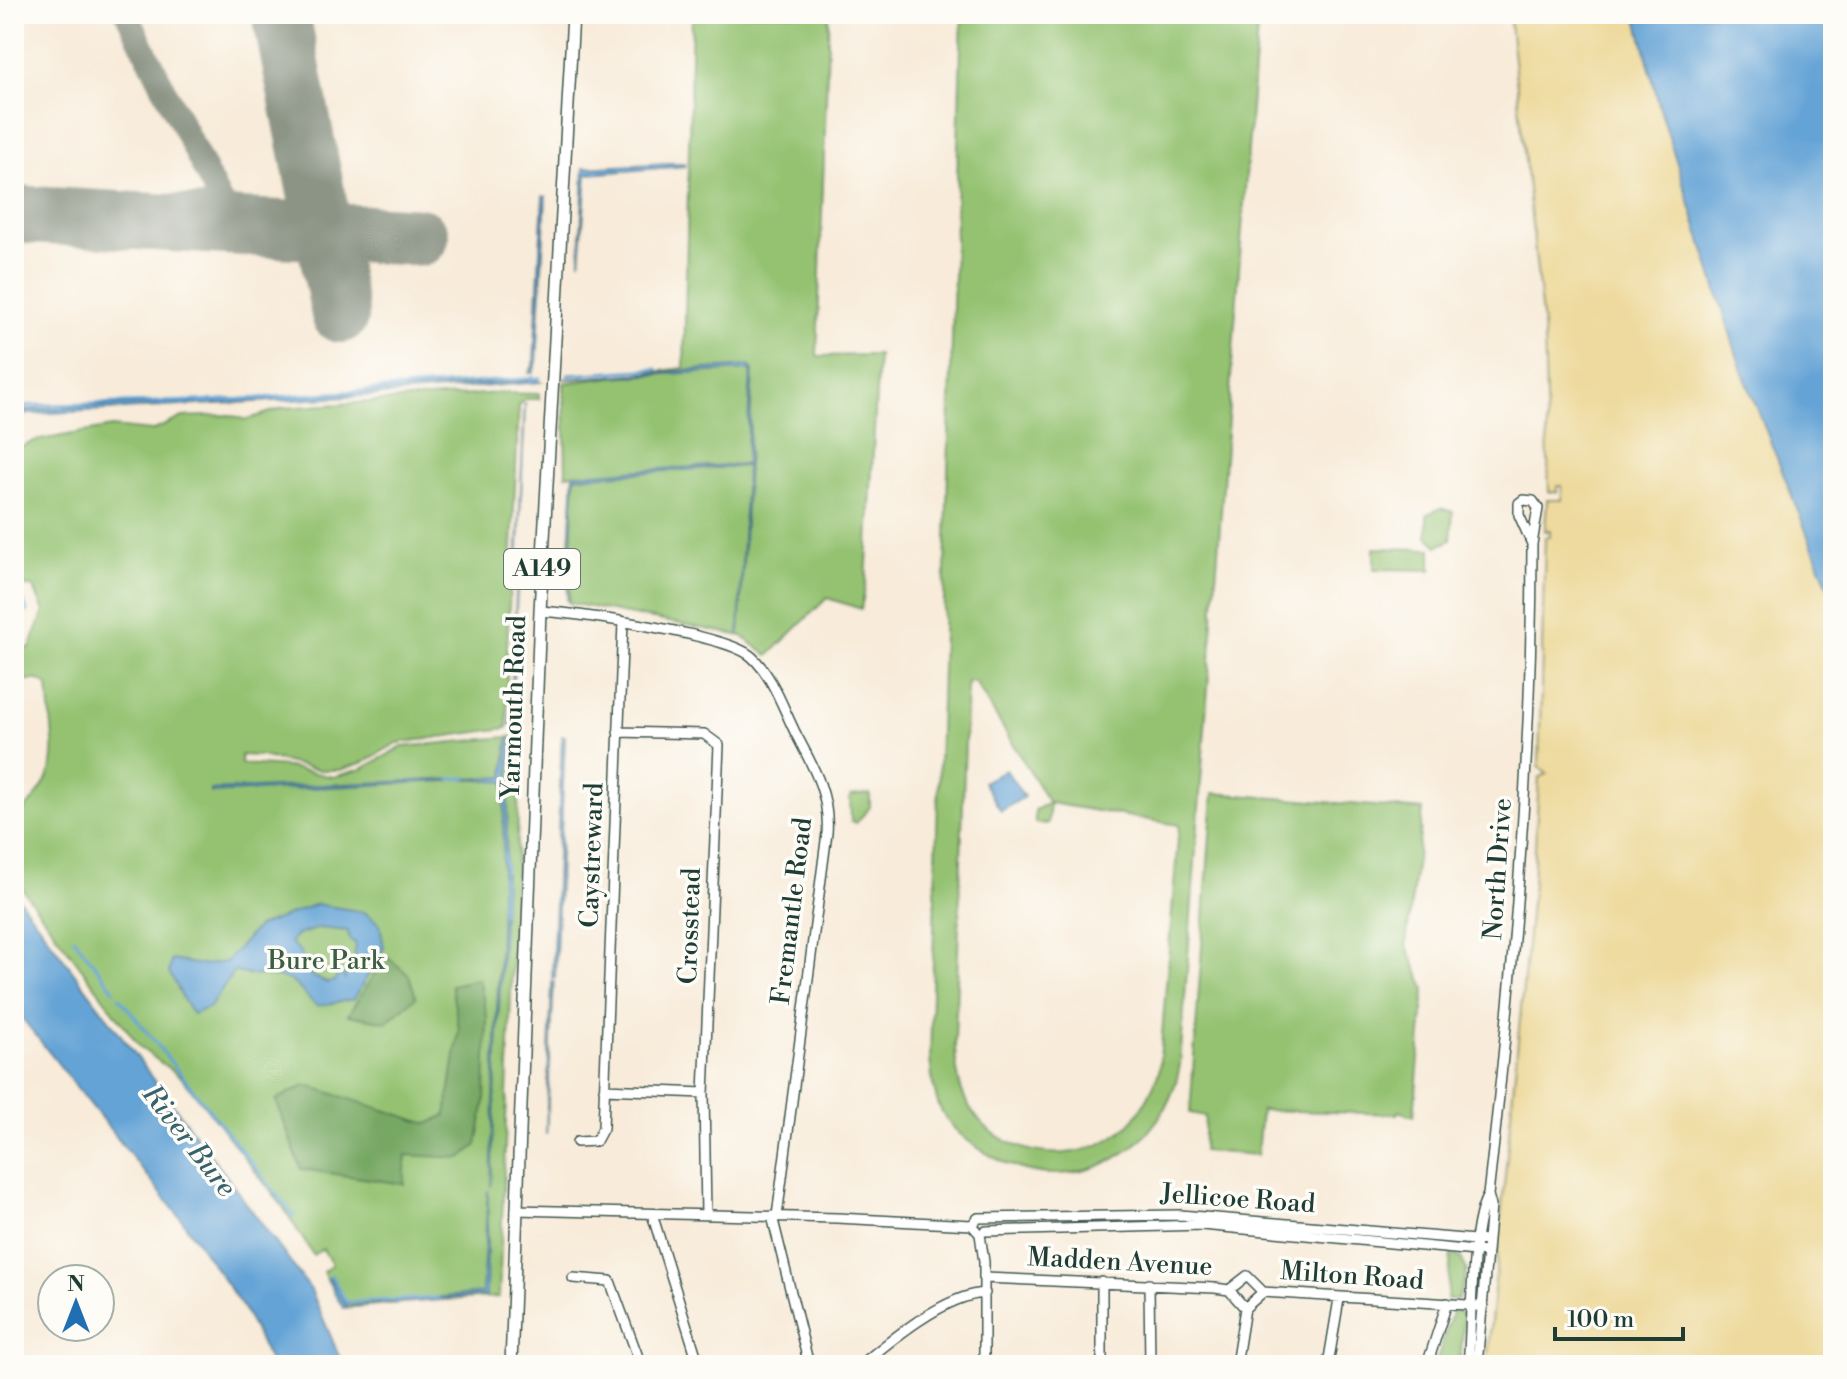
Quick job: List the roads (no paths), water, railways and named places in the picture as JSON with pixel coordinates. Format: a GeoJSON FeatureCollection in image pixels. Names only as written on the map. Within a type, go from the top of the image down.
{"type":"FeatureCollection","features":[{"type":"Feature","properties":{"kind":"main road","name":"Yarmouth Road"},"geometry":{"type":"LineString","coordinates":[[516,1210],[540,611],[573,14]]}},
{"type":"Feature","properties":{"kind":"main road","name":"A149"},"geometry":{"type":"LineString","coordinates":[[511,1365],[516,1210]]}},
{"type":"Feature","properties":{"kind":"street","name":"North Drive"},"geometry":{"type":"LineString","coordinates":[[1477,1365],[1482,1246],[1491,1206],[1488,1195],[1519,901],[1528,743],[1532,544],[1537,530],[1536,503],[1523,500],[1519,503],[1519,515],[1532,544]]}},
{"type":"Feature","properties":{"kind":"street","name":"Fremantle Road"},"geometry":{"type":"LineString","coordinates":[[540,611],[623,623],[729,644],[754,658],[794,731],[825,797],[827,833],[774,1216]]}},
{"type":"Feature","properties":{"kind":"street","name":"Caystreward"},"geometry":{"type":"LineString","coordinates":[[577,1142],[596,1141],[602,1136],[623,623]]}},
{"type":"Feature","properties":{"kind":"street","name":"Crosstead"},"geometry":{"type":"LineString","coordinates":[[618,732],[704,734],[719,745],[704,1093],[706,1215]]}},
{"type":"Feature","properties":{"kind":"street"},"geometry":{"type":"LineString","coordinates":[[604,1089],[704,1093]]}},
{"type":"Feature","properties":{"kind":"street","name":"Jellicoe Road"},"geometry":{"type":"LineString","coordinates":[[516,1210],[774,1216],[972,1225],[977,1218],[984,1228],[1180,1219],[1482,1246]]}},
{"type":"Feature","properties":{"kind":"street"},"geometry":{"type":"LineString","coordinates":[[652,1214],[699,1365]]}},
{"type":"Feature","properties":{"kind":"street"},"geometry":{"type":"LineString","coordinates":[[774,1216],[809,1365]]}},
{"type":"Feature","properties":{"kind":"street"},"geometry":{"type":"LineString","coordinates":[[984,1228],[984,1365]]}},
{"type":"Feature","properties":{"kind":"street","name":"Milton Road"},"geometry":{"type":"LineString","coordinates":[[1229,1290],[1247,1276],[1263,1292],[1478,1306]]}},
{"type":"Feature","properties":{"kind":"street"},"geometry":{"type":"LineString","coordinates":[[573,1278],[610,1281],[641,1365]]}},
{"type":"Feature","properties":{"kind":"street","name":"Madden Avenue"},"geometry":{"type":"LineString","coordinates":[[984,1278],[1229,1290],[1245,1308]]}},
{"type":"Feature","properties":{"kind":"street"},"geometry":{"type":"LineString","coordinates":[[1102,1282],[1102,1365]]}},
{"type":"Feature","properties":{"kind":"street"},"geometry":{"type":"LineString","coordinates":[[1149,1284],[1150,1365]]}},
{"type":"Feature","properties":{"kind":"street"},"geometry":{"type":"LineString","coordinates":[[1236,1365],[1245,1308],[1263,1292]]}},
{"type":"Feature","properties":{"kind":"street"},"geometry":{"type":"LineString","coordinates":[[861,1365],[893,1339],[951,1303],[985,1293]]}},
{"type":"Feature","properties":{"kind":"street"},"geometry":{"type":"LineString","coordinates":[[1328,1365],[1339,1299]]}},
{"type":"Feature","properties":{"kind":"street"},"geometry":{"type":"LineString","coordinates":[[1427,1365],[1447,1303]]}},
{"type":"Feature","properties":{"kind":"street","name":"North Drive"},"geometry":{"type":"LineString","coordinates":[[1468,1365],[1478,1306]]}},
{"type":"Feature","properties":{"kind":"water"},"geometry":{"type":"Polygon","coordinates":[[[1636,14],[1833,14],[1833,599],[1741,368],[1660,109],[1636,14]]]}},
{"type":"Feature","properties":{"kind":"water"},"geometry":{"type":"Polygon","coordinates":[[[685,163],[685,166],[587,174],[580,262],[584,168],[685,163]]]}},
{"type":"Feature","properties":{"kind":"water"},"geometry":{"type":"Polygon","coordinates":[[[543,196],[546,196],[537,362],[533,373],[529,373],[534,364],[543,196]]]}},
{"type":"Feature","properties":{"kind":"water"},"geometry":{"type":"Polygon","coordinates":[[[749,366],[753,370],[739,636],[746,466],[575,477],[567,602],[574,474],[746,464],[751,370],[563,379],[749,366]]]}},
{"type":"Feature","properties":{"kind":"water"},"geometry":{"type":"Polygon","coordinates":[[[533,377],[541,382],[384,395],[14,415],[17,410],[380,392],[527,381],[533,377]]]}},
{"type":"Feature","properties":{"kind":"water"},"geometry":{"type":"Polygon","coordinates":[[[525,403],[511,725],[510,725],[525,403]]]}},
{"type":"Feature","properties":{"kind":"water"},"geometry":{"type":"Polygon","coordinates":[[[562,736],[565,736],[555,978],[552,978],[562,736]]]}},
{"type":"Feature","properties":{"kind":"water"},"geometry":{"type":"Polygon","coordinates":[[[508,739],[511,739],[491,1187],[505,782],[463,779],[504,777],[508,739]]]}},
{"type":"Feature","properties":{"kind":"water"},"geometry":{"type":"Polygon","coordinates":[[[1006,770],[1024,797],[1001,811],[983,782],[1006,770]]]}},
{"type":"Feature","properties":{"kind":"water"},"geometry":{"type":"Polygon","coordinates":[[[451,779],[449,781],[211,793],[211,790],[451,779]]]}},
{"type":"Feature","properties":{"kind":"water","name":"River Bure"},"geometry":{"type":"Polygon","coordinates":[[[14,892],[311,1290],[343,1365],[272,1365],[243,1308],[182,1220],[14,1008],[14,892]]]}},
{"type":"Feature","properties":{"kind":"water"},"geometry":{"type":"Polygon","coordinates":[[[316,904],[364,912],[380,924],[384,948],[354,999],[317,1006],[289,980],[234,971],[210,1007],[193,1014],[169,973],[171,960],[203,965],[226,962],[257,927],[316,904]],[[319,928],[297,935],[290,942],[300,951],[311,976],[327,983],[335,981],[339,973],[345,979],[346,966],[354,960],[356,944],[349,939],[348,931],[319,928]]]}},
{"type":"Feature","properties":{"kind":"water"},"geometry":{"type":"Polygon","coordinates":[[[552,982],[554,982],[546,1135],[552,982]]]}},
{"type":"Feature","properties":{"kind":"water"},"geometry":{"type":"Polygon","coordinates":[[[488,1190],[486,1296],[343,1308],[327,1279],[330,1278],[347,1307],[482,1293],[488,1190]]]}},
{"type":"Feature","properties":{"kind":"waterway"},"geometry":{"type":"LineString","coordinates":[[568,375],[657,369]]}},
{"type":"Feature","properties":{"kind":"waterway"},"geometry":{"type":"LineString","coordinates":[[14,406],[233,400],[540,378]]}},
{"type":"Feature","properties":{"kind":"waterway"},"geometry":{"type":"LineString","coordinates":[[14,595],[22,598],[27,611],[14,621]]}},
{"type":"Feature","properties":{"kind":"waterway"},"geometry":{"type":"LineString","coordinates":[[450,779],[467,778]]}},
{"type":"Feature","properties":{"kind":"waterway"},"geometry":{"type":"LineString","coordinates":[[504,855],[505,871]]}},
{"type":"Feature","properties":{"kind":"waterway"},"geometry":{"type":"LineString","coordinates":[[502,914],[503,878]]}},
{"type":"Feature","properties":{"kind":"waterway"},"geometry":{"type":"LineString","coordinates":[[74,938],[114,990]]}},
{"type":"Feature","properties":{"kind":"waterway"},"geometry":{"type":"LineString","coordinates":[[119,997],[294,1216]]}},
{"type":"Feature","properties":{"kind":"waterway"},"geometry":{"type":"LineString","coordinates":[[331,1275],[346,1302],[438,1298]]}},
{"type":"Feature","properties":{"kind":"park label","name":"Bure Park"},"geometry":{"type":"Point","coordinates":[326,961]}}]}
